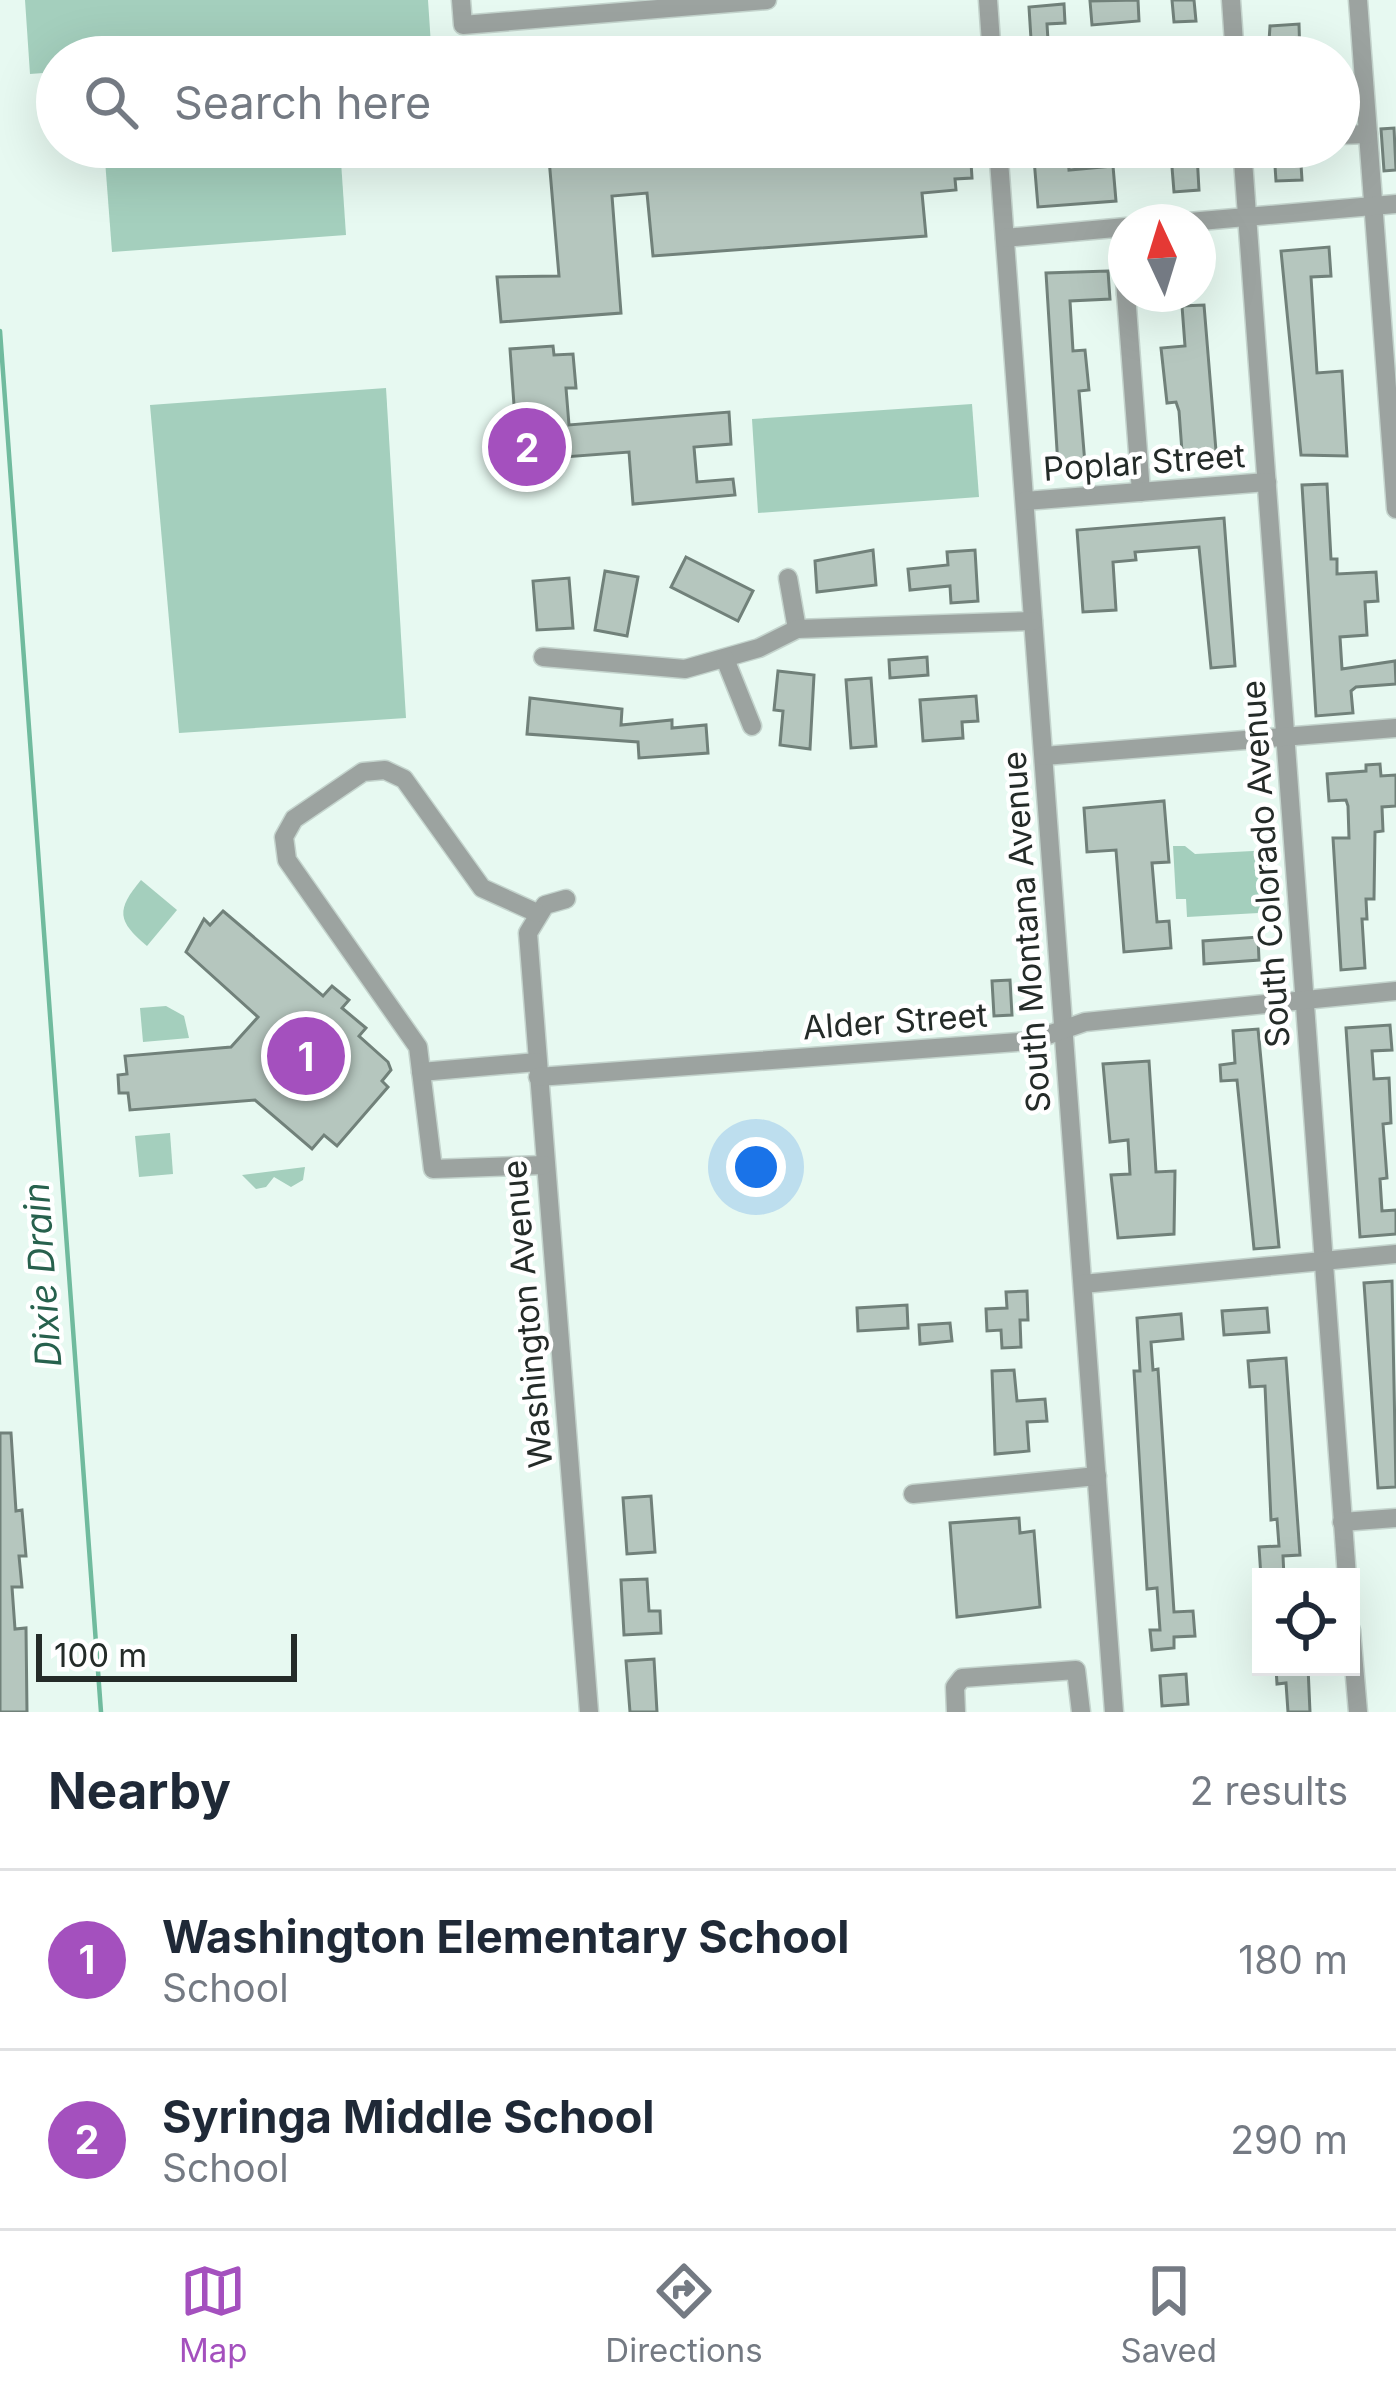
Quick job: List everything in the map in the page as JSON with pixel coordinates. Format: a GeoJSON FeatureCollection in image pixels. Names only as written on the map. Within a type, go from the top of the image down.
{"type":"FeatureCollection","features":[{"type":"Feature","properties":{"kind":"street"},"geometry":{"type":"LineString","coordinates":[[460,0],[463,25],[767,0]]}},
{"type":"Feature","properties":{"kind":"street"},"geometry":{"type":"LineString","coordinates":[[988,0],[991,36]]}},
{"type":"Feature","properties":{"kind":"street"},"geometry":{"type":"LineString","coordinates":[[1231,0],[1234,36]]}},
{"type":"Feature","properties":{"kind":"street"},"geometry":{"type":"LineString","coordinates":[[1358,0],[1396,509]]}},
{"type":"Feature","properties":{"kind":"street"},"geometry":{"type":"LineString","coordinates":[[1360,134],[1368,134]]}},
{"type":"Feature","properties":{"kind":"street","name":"South Montana Avenue"},"geometry":{"type":"LineString","coordinates":[[1000,168],[1114,1712]]}},
{"type":"Feature","properties":{"kind":"street","name":"South Colorado Avenue"},"geometry":{"type":"LineString","coordinates":[[1244,168],[1346,1568]]}},
{"type":"Feature","properties":{"kind":"street"},"geometry":{"type":"LineString","coordinates":[[1216,220],[1396,204]]}},
{"type":"Feature","properties":{"kind":"street"},"geometry":{"type":"LineString","coordinates":[[1005,238],[1108,229]]}},
{"type":"Feature","properties":{"kind":"street"},"geometry":{"type":"LineString","coordinates":[[1127,312],[1141,492]]}},
{"type":"Feature","properties":{"kind":"street","name":"Poplar Street"},"geometry":{"type":"LineString","coordinates":[[1025,501],[1267,482]]}},
{"type":"Feature","properties":{"kind":"street"},"geometry":{"type":"LineString","coordinates":[[788,578],[797,629]]}},
{"type":"Feature","properties":{"kind":"street"},"geometry":{"type":"LineString","coordinates":[[543,657],[625,668],[686,669],[725,659],[797,629],[1034,621]]}},
{"type":"Feature","properties":{"kind":"street"},"geometry":{"type":"LineString","coordinates":[[725,659],[752,726]]}},
{"type":"Feature","properties":{"kind":"street"},"geometry":{"type":"LineString","coordinates":[[1043,756],[1396,728]]}},
{"type":"Feature","properties":{"kind":"street"},"geometry":{"type":"LineString","coordinates":[[544,1165],[433,1169],[418,1047],[287,860],[284,836],[294,819],[364,772],[385,770],[404,779],[482,888],[496,899],[537,913],[566,899]]}},
{"type":"Feature","properties":{"kind":"street","name":"Washington Avenue"},"geometry":{"type":"LineString","coordinates":[[537,913],[528,933],[589,1712]]}},
{"type":"Feature","properties":{"kind":"street","name":"Alder Street"},"geometry":{"type":"LineString","coordinates":[[421,1072],[538,1070],[1031,1041],[1085,1022],[1396,991]]}},
{"type":"Feature","properties":{"kind":"street"},"geometry":{"type":"LineString","coordinates":[[1082,1284],[1396,1254]]}},
{"type":"Feature","properties":{"kind":"street"},"geometry":{"type":"LineString","coordinates":[[913,1494],[1097,1476]]}},
{"type":"Feature","properties":{"kind":"street"},"geometry":{"type":"LineString","coordinates":[[1342,1522],[1396,1517]]}},
{"type":"Feature","properties":{"kind":"street"},"geometry":{"type":"LineString","coordinates":[[956,1712],[955,1687],[962,1678],[1076,1670],[1082,1712]]}},
{"type":"Feature","properties":{"kind":"street"},"geometry":{"type":"LineString","coordinates":[[1355,1676],[1358,1712]]}},
{"type":"Feature","properties":{"kind":"green space"},"geometry":{"type":"Polygon","coordinates":[[[25,0],[428,0],[430,36],[36,36],[36,74],[30,74],[25,0]]]}},
{"type":"Feature","properties":{"kind":"green space"},"geometry":{"type":"Polygon","coordinates":[[[106,168],[341,168],[346,235],[112,252],[106,168]]]}},
{"type":"Feature","properties":{"kind":"green space"},"geometry":{"type":"Polygon","coordinates":[[[386,388],[406,718],[179,733],[150,405],[386,388]]]}},
{"type":"Feature","properties":{"kind":"green space"},"geometry":{"type":"Polygon","coordinates":[[[972,404],[979,497],[758,513],[752,419],[972,404]]]}},
{"type":"Feature","properties":{"kind":"green space"},"geometry":{"type":"Polygon","coordinates":[[[1173,846],[1185,846],[1195,854],[1272,850],[1277,912],[1187,917],[1186,899],[1176,899],[1173,846]]]}},
{"type":"Feature","properties":{"kind":"green space"},"geometry":{"type":"Polygon","coordinates":[[[141,880],[177,910],[147,946],[123,915],[127,899],[141,880]]]}},
{"type":"Feature","properties":{"kind":"green space"},"geometry":{"type":"Polygon","coordinates":[[[166,1006],[184,1016],[189,1038],[143,1042],[140,1008],[166,1006]]]}},
{"type":"Feature","properties":{"kind":"green space"},"geometry":{"type":"Polygon","coordinates":[[[170,1133],[173,1174],[139,1177],[135,1136],[170,1133]]]}},
{"type":"Feature","properties":{"kind":"green space"},"geometry":{"type":"Polygon","coordinates":[[[305,1167],[303,1180],[291,1187],[274,1177],[266,1187],[256,1189],[242,1175],[305,1167]]]}},
{"type":"Feature","properties":{"kind":"building"},"geometry":{"type":"Polygon","coordinates":[[[1138,0],[1139,21],[1092,25],[1090,1],[1138,0]]]}},
{"type":"Feature","properties":{"kind":"building"},"geometry":{"type":"Polygon","coordinates":[[[1172,0],[1194,0],[1196,21],[1174,22],[1172,0]]]}},
{"type":"Feature","properties":{"kind":"building"},"geometry":{"type":"Polygon","coordinates":[[[1064,4],[1065,23],[1047,24],[1048,36],[1031,36],[1029,7],[1064,4]]]}},
{"type":"Feature","properties":{"kind":"building"},"geometry":{"type":"Polygon","coordinates":[[[1299,24],[1299,36],[1269,36],[1270,26],[1299,24]]]}},
{"type":"Feature","properties":{"kind":"building"},"geometry":{"type":"Polygon","coordinates":[[[1394,128],[1396,170],[1384,171],[1381,129],[1394,128]]]}},
{"type":"Feature","properties":{"kind":"building"},"geometry":{"type":"Polygon","coordinates":[[[550,168],[971,168],[972,178],[955,179],[956,190],[922,193],[926,236],[653,256],[647,193],[612,196],[621,313],[501,322],[497,277],[559,276],[550,168]]]}},
{"type":"Feature","properties":{"kind":"building"},"geometry":{"type":"Polygon","coordinates":[[[1035,168],[1113,168],[1116,201],[1038,207],[1035,168]]]}},
{"type":"Feature","properties":{"kind":"building"},"geometry":{"type":"Polygon","coordinates":[[[1172,168],[1198,168],[1199,190],[1174,192],[1172,168]]]}},
{"type":"Feature","properties":{"kind":"building"},"geometry":{"type":"Polygon","coordinates":[[[1275,168],[1301,168],[1302,180],[1276,181],[1275,168]]]}},
{"type":"Feature","properties":{"kind":"building"},"geometry":{"type":"Polygon","coordinates":[[[1329,247],[1331,276],[1311,277],[1317,373],[1342,371],[1347,456],[1301,455],[1281,251],[1329,247]]]}},
{"type":"Feature","properties":{"kind":"building"},"geometry":{"type":"Polygon","coordinates":[[[1108,271],[1108,299],[1070,301],[1073,351],[1085,350],[1089,390],[1079,391],[1085,464],[1058,466],[1046,273],[1108,271]]]}},
{"type":"Feature","properties":{"kind":"building"},"geometry":{"type":"Polygon","coordinates":[[[1182,312],[1205,312],[1217,463],[1183,465],[1179,411],[1176,402],[1167,403],[1161,348],[1185,346],[1182,312]]]}},
{"type":"Feature","properties":{"kind":"building"},"geometry":{"type":"Polygon","coordinates":[[[553,346],[554,355],[573,354],[576,388],[566,388],[569,425],[729,412],[731,444],[694,447],[697,482],[733,479],[735,495],[633,504],[629,452],[551,458],[547,417],[515,419],[510,349],[553,346]]]}},
{"type":"Feature","properties":{"kind":"building"},"geometry":{"type":"Polygon","coordinates":[[[1327,484],[1331,559],[1337,559],[1337,574],[1376,572],[1378,601],[1365,602],[1367,635],[1340,637],[1342,669],[1395,661],[1396,684],[1356,687],[1351,691],[1353,713],[1316,716],[1302,485],[1327,484]]]}},
{"type":"Feature","properties":{"kind":"building"},"geometry":{"type":"Polygon","coordinates":[[[1224,518],[1235,666],[1211,668],[1199,547],[1135,552],[1136,560],[1113,562],[1116,610],[1083,612],[1077,530],[1224,518]]]}},
{"type":"Feature","properties":{"kind":"building"},"geometry":{"type":"Polygon","coordinates":[[[873,550],[876,585],[817,592],[815,561],[873,550]]]}},
{"type":"Feature","properties":{"kind":"building"},"geometry":{"type":"Polygon","coordinates":[[[975,550],[978,601],[951,603],[950,586],[910,590],[908,569],[948,565],[947,552],[975,550]]]}},
{"type":"Feature","properties":{"kind":"building"},"geometry":{"type":"Polygon","coordinates":[[[686,557],[753,591],[738,621],[671,587],[686,557]]]}},
{"type":"Feature","properties":{"kind":"building"},"geometry":{"type":"Polygon","coordinates":[[[605,571],[638,577],[627,636],[595,630],[605,571]]]}},
{"type":"Feature","properties":{"kind":"building"},"geometry":{"type":"Polygon","coordinates":[[[569,578],[573,628],[537,630],[533,581],[569,578]]]}},
{"type":"Feature","properties":{"kind":"building"},"geometry":{"type":"Polygon","coordinates":[[[927,657],[928,675],[890,678],[889,660],[927,657]]]}},
{"type":"Feature","properties":{"kind":"building"},"geometry":{"type":"Polygon","coordinates":[[[778,671],[814,675],[810,749],[780,745],[783,711],[774,710],[778,671]]]}},
{"type":"Feature","properties":{"kind":"building"},"geometry":{"type":"Polygon","coordinates":[[[871,678],[876,746],[851,748],[846,680],[871,678]]]}},
{"type":"Feature","properties":{"kind":"building"},"geometry":{"type":"Polygon","coordinates":[[[976,696],[978,721],[962,722],[963,738],[923,741],[920,700],[976,696]]]}},
{"type":"Feature","properties":{"kind":"building"},"geometry":{"type":"Polygon","coordinates":[[[530,698],[622,709],[621,725],[672,720],[672,728],[706,725],[708,753],[639,758],[638,742],[527,734],[530,698]]]}},
{"type":"Feature","properties":{"kind":"building"},"geometry":{"type":"Polygon","coordinates":[[[1380,764],[1381,776],[1396,775],[1396,806],[1382,807],[1383,831],[1375,832],[1374,899],[1366,899],[1367,919],[1362,919],[1365,968],[1341,970],[1333,838],[1349,838],[1348,806],[1346,800],[1329,801],[1327,774],[1366,771],[1366,765],[1380,764]]]}},
{"type":"Feature","properties":{"kind":"building"},"geometry":{"type":"Polygon","coordinates":[[[1164,801],[1169,862],[1152,863],[1157,922],[1169,921],[1171,948],[1124,952],[1116,850],[1087,852],[1084,808],[1164,801]]]}},
{"type":"Feature","properties":{"kind":"building"},"geometry":{"type":"Polygon","coordinates":[[[223,911],[323,996],[332,986],[349,1000],[342,1008],[366,1028],[359,1036],[388,1062],[391,1070],[382,1081],[388,1087],[337,1146],[324,1135],[312,1149],[255,1100],[130,1110],[128,1093],[119,1093],[118,1075],[127,1074],[125,1056],[231,1047],[258,1017],[186,952],[204,919],[210,925],[223,911]]]}},
{"type":"Feature","properties":{"kind":"building"},"geometry":{"type":"Polygon","coordinates":[[[1258,937],[1259,960],[1204,964],[1203,941],[1258,937]]]}},
{"type":"Feature","properties":{"kind":"building"},"geometry":{"type":"Polygon","coordinates":[[[1010,980],[1012,1015],[994,1016],[992,981],[1010,980]]]}},
{"type":"Feature","properties":{"kind":"building"},"geometry":{"type":"Polygon","coordinates":[[[1390,1025],[1392,1050],[1372,1051],[1374,1079],[1389,1078],[1391,1123],[1383,1124],[1387,1178],[1380,1179],[1382,1211],[1396,1210],[1396,1234],[1360,1237],[1346,1028],[1390,1025]]]}},
{"type":"Feature","properties":{"kind":"building"},"geometry":{"type":"Polygon","coordinates":[[[1258,1029],[1279,1247],[1254,1249],[1237,1080],[1221,1081],[1220,1065],[1235,1063],[1233,1031],[1258,1029]]]}},
{"type":"Feature","properties":{"kind":"building"},"geometry":{"type":"Polygon","coordinates":[[[1149,1061],[1156,1172],[1175,1171],[1174,1234],[1118,1238],[1111,1175],[1130,1174],[1128,1140],[1110,1142],[1103,1064],[1149,1061]]]}},
{"type":"Feature","properties":{"kind":"building"},"geometry":{"type":"Polygon","coordinates":[[[1392,1281],[1396,1487],[1378,1488],[1364,1283],[1392,1281]]]}},
{"type":"Feature","properties":{"kind":"building"},"geometry":{"type":"Polygon","coordinates":[[[1027,1291],[1028,1320],[1020,1320],[1021,1347],[1002,1348],[1001,1330],[987,1331],[986,1309],[1007,1308],[1006,1292],[1027,1291]]]}},
{"type":"Feature","properties":{"kind":"building"},"geometry":{"type":"Polygon","coordinates":[[[907,1305],[908,1328],[858,1331],[857,1308],[907,1305]]]}},
{"type":"Feature","properties":{"kind":"building"},"geometry":{"type":"Polygon","coordinates":[[[1267,1308],[1269,1332],[1224,1335],[1222,1311],[1267,1308]]]}},
{"type":"Feature","properties":{"kind":"building"},"geometry":{"type":"Polygon","coordinates":[[[1181,1314],[1183,1339],[1151,1342],[1153,1370],[1158,1369],[1174,1612],[1193,1611],[1195,1636],[1174,1637],[1174,1648],[1152,1650],[1150,1630],[1160,1630],[1157,1588],[1147,1589],[1134,1371],[1140,1371],[1137,1318],[1181,1314]]]}},
{"type":"Feature","properties":{"kind":"building"},"geometry":{"type":"Polygon","coordinates":[[[950,1323],[952,1341],[920,1344],[919,1325],[950,1323]]]}},
{"type":"Feature","properties":{"kind":"building"},"geometry":{"type":"Polygon","coordinates":[[[1286,1358],[1300,1555],[1283,1556],[1284,1568],[1260,1568],[1259,1547],[1279,1546],[1277,1519],[1271,1520],[1265,1386],[1250,1387],[1248,1361],[1286,1358]]]}},
{"type":"Feature","properties":{"kind":"building"},"geometry":{"type":"Polygon","coordinates":[[[1014,1370],[1017,1401],[1045,1399],[1047,1421],[1027,1422],[1029,1451],[995,1454],[992,1371],[1014,1370]]]}},
{"type":"Feature","properties":{"kind":"building"},"geometry":{"type":"Polygon","coordinates":[[[0,1433],[11,1433],[16,1511],[22,1510],[26,1556],[19,1556],[22,1587],[12,1587],[15,1629],[26,1628],[27,1712],[0,1712],[0,1433]]]}},
{"type":"Feature","properties":{"kind":"building"},"geometry":{"type":"Polygon","coordinates":[[[651,1496],[655,1552],[627,1554],[623,1498],[651,1496]]]}},
{"type":"Feature","properties":{"kind":"building"},"geometry":{"type":"Polygon","coordinates":[[[1019,1518],[1020,1533],[1034,1531],[1040,1607],[957,1617],[950,1523],[1019,1518]]]}},
{"type":"Feature","properties":{"kind":"building"},"geometry":{"type":"Polygon","coordinates":[[[647,1579],[649,1611],[660,1611],[661,1633],[624,1635],[621,1580],[647,1579]]]}},
{"type":"Feature","properties":{"kind":"building"},"geometry":{"type":"Polygon","coordinates":[[[654,1659],[657,1712],[630,1712],[626,1661],[654,1659]]]}},
{"type":"Feature","properties":{"kind":"building"},"geometry":{"type":"Polygon","coordinates":[[[1186,1674],[1188,1704],[1162,1706],[1160,1676],[1186,1674]]]}},
{"type":"Feature","properties":{"kind":"building"},"geometry":{"type":"Polygon","coordinates":[[[1276,1676],[1308,1676],[1310,1712],[1288,1712],[1286,1683],[1277,1684],[1276,1676]]]}},
{"type":"Feature","properties":{"kind":"waterway","name":"Dixie Drain"},"geometry":{"type":"LineString","coordinates":[[0,331],[101,1712]]}},
{"type":"Feature","properties":{"kind":"place","name":"Syringa Middle School"},"geometry":{"type":"Point","coordinates":[527,447]}},
{"type":"Feature","properties":{"kind":"place","name":"Washington Elementary School"},"geometry":{"type":"Point","coordinates":[306,1056]}}]}
